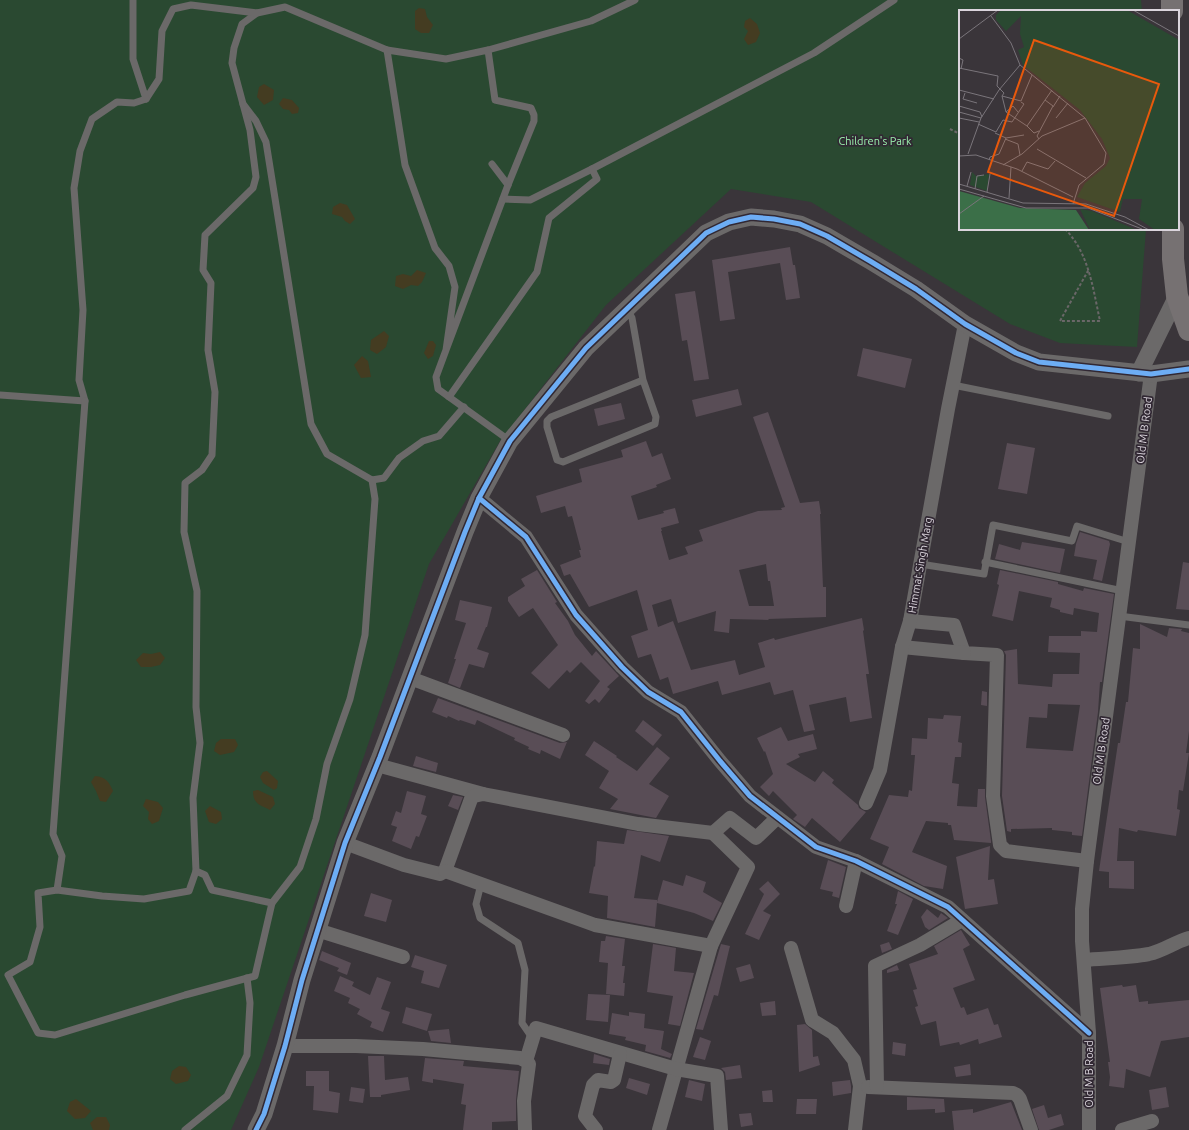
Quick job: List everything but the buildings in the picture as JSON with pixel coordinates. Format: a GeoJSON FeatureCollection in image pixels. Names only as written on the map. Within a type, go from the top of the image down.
{"type":"FeatureCollection","features":[{"type":"Feature","properties":{"kind":"main road"},"geometry":{"type":"LineString","coordinates":[[1173,230],[1173,259],[1177,296],[1189,330]]}},
{"type":"Feature","properties":{"kind":"street"},"geometry":{"type":"LineString","coordinates":[[256,1130],[264,1114],[285,1046],[302,980],[345,842],[479,498],[510,441],[541,416],[586,348],[706,232],[729,222],[752,217],[800,224],[827,236],[870,261],[916,289],[965,324],[1016,353],[1039,362],[1145,374],[1189,369]]}},
{"type":"Feature","properties":{"kind":"street"},"geometry":{"type":"LineString","coordinates":[[1145,374],[1177,296]]}},
{"type":"Feature","properties":{"kind":"street","name":"Himmat Singh Marg"},"geometry":{"type":"LineString","coordinates":[[866,804],[880,770],[902,648],[910,621],[965,324]]}},
{"type":"Feature","properties":{"kind":"street","name":"Old M B Road"},"geometry":{"type":"LineString","coordinates":[[1089,1130],[1089,1033],[1082,909],[1129,542],[1145,374]]}},
{"type":"Feature","properties":{"kind":"street"},"geometry":{"type":"LineString","coordinates":[[479,498],[526,536],[576,615],[622,667],[648,692],[681,712],[750,796],[816,847],[856,861],[948,907],[1089,1033]]}},
{"type":"Feature","properties":{"kind":"street"},"geometry":{"type":"LineString","coordinates":[[910,621],[954,625],[964,653]]}},
{"type":"Feature","properties":{"kind":"street"},"geometry":{"type":"LineString","coordinates":[[902,648],[997,655],[993,796],[1000,845],[1006,851],[1087,861]]}},
{"type":"Feature","properties":{"kind":"street"},"geometry":{"type":"LineString","coordinates":[[410,678],[563,734]]}},
{"type":"Feature","properties":{"kind":"street"},"geometry":{"type":"LineString","coordinates":[[376,765],[483,794],[638,824],[713,833],[748,867],[711,946],[659,1130]]}},
{"type":"Feature","properties":{"kind":"street"},"geometry":{"type":"LineString","coordinates":[[345,842],[411,866],[440,874],[445,871],[471,799],[474,796],[483,794]]}},
{"type":"Feature","properties":{"kind":"street"},"geometry":{"type":"LineString","coordinates":[[713,833],[730,818],[756,838],[777,818]]}},
{"type":"Feature","properties":{"kind":"street"},"geometry":{"type":"LineString","coordinates":[[846,906],[856,861]]}},
{"type":"Feature","properties":{"kind":"street"},"geometry":{"type":"LineString","coordinates":[[445,871],[595,925],[711,946]]}},
{"type":"Feature","properties":{"kind":"street"},"geometry":{"type":"LineString","coordinates":[[876,1087],[875,966],[920,945],[962,920]]}},
{"type":"Feature","properties":{"kind":"street"},"geometry":{"type":"LineString","coordinates":[[317,930],[403,957]]}},
{"type":"Feature","properties":{"kind":"street"},"geometry":{"type":"LineString","coordinates":[[1084,960],[1150,954],[1189,938]]}},
{"type":"Feature","properties":{"kind":"street"},"geometry":{"type":"LineString","coordinates":[[791,948],[812,1020],[833,1033],[854,1060],[860,1086],[855,1130]]}},
{"type":"Feature","properties":{"kind":"street"},"geometry":{"type":"LineString","coordinates":[[526,1061],[536,1028],[620,1054],[676,1069],[716,1076],[721,1130]]}},
{"type":"Feature","properties":{"kind":"street"},"geometry":{"type":"LineString","coordinates":[[285,1046],[356,1046],[423,1049],[520,1058],[529,1064],[524,1101],[525,1130]]}},
{"type":"Feature","properties":{"kind":"street"},"geometry":{"type":"LineString","coordinates":[[596,1130],[585,1116],[593,1085],[598,1080],[611,1082],[614,1080],[620,1054]]}},
{"type":"Feature","properties":{"kind":"street"},"geometry":{"type":"LineString","coordinates":[[860,1086],[1013,1093],[1020,1099],[1031,1130]]}},
{"type":"Feature","properties":{"kind":"street"},"geometry":{"type":"LineString","coordinates":[[1122,1130],[1152,1121]]}},
{"type":"Feature","properties":{"kind":"lane"},"geometry":{"type":"LineString","coordinates":[[134,0],[132,59],[146,99]]}},
{"type":"Feature","properties":{"kind":"lane"},"geometry":{"type":"LineString","coordinates":[[56,890],[62,856],[53,834],[85,402],[79,380],[83,310],[74,188],[80,151],[92,119],[117,102],[134,103],[146,99],[159,79],[162,31],[173,9],[191,5],[257,13],[285,7],[387,50],[446,59],[488,50],[591,21],[635,0]]}},
{"type":"Feature","properties":{"kind":"lane"},"geometry":{"type":"LineString","coordinates":[[503,199],[530,200],[592,169],[814,53],[894,0]]}},
{"type":"Feature","properties":{"kind":"lane"},"geometry":{"type":"LineString","coordinates":[[0,976],[8,975],[30,962],[40,927],[38,893],[56,890],[102,896],[144,899],[190,891],[196,871],[194,798],[200,743],[196,707],[197,591],[184,532],[185,483],[202,470],[212,455],[215,392],[208,350],[211,283],[203,270],[205,235],[253,188],[256,177],[250,130],[232,63],[234,48],[242,24],[257,13]]}},
{"type":"Feature","properties":{"kind":"lane"},"geometry":{"type":"LineString","coordinates":[[387,50],[405,165],[435,248],[449,266],[455,287],[446,350]]}},
{"type":"Feature","properties":{"kind":"lane"},"geometry":{"type":"LineString","coordinates":[[488,50],[495,100],[530,108],[534,115],[534,121],[508,185],[436,377],[438,389],[510,441]]}},
{"type":"Feature","properties":{"kind":"lane"},"geometry":{"type":"LineString","coordinates":[[243,104],[256,121],[266,142],[312,424],[328,454],[372,480],[384,478],[399,458],[423,441],[438,436],[464,408]]}},
{"type":"Feature","properties":{"kind":"lane"},"geometry":{"type":"LineString","coordinates":[[492,164],[508,185]]}},
{"type":"Feature","properties":{"kind":"lane"},"geometry":{"type":"LineString","coordinates":[[449,397],[537,272],[549,218],[597,179],[592,169]]}},
{"type":"Feature","properties":{"kind":"lane"},"geometry":{"type":"LineString","coordinates":[[541,416],[547,427],[557,460],[563,462],[655,424],[656,417],[643,380],[632,318],[627,309]]}},
{"type":"Feature","properties":{"kind":"lane"},"geometry":{"type":"LineString","coordinates":[[541,416],[551,417],[643,380]]}},
{"type":"Feature","properties":{"kind":"lane"},"geometry":{"type":"LineString","coordinates":[[953,384],[1108,416]]}},
{"type":"Feature","properties":{"kind":"lane"},"geometry":{"type":"LineString","coordinates":[[0,395],[85,402]]}},
{"type":"Feature","properties":{"kind":"lane"},"geometry":{"type":"LineString","coordinates":[[8,975],[38,1033],[55,1035],[185,995],[255,976],[272,903],[300,867],[316,819],[327,764],[350,699],[365,635],[375,499],[372,480]]}},
{"type":"Feature","properties":{"kind":"lane"},"geometry":{"type":"LineString","coordinates":[[920,564],[984,574],[993,525],[1072,541],[1077,526],[1129,542]]}},
{"type":"Feature","properties":{"kind":"lane"},"geometry":{"type":"LineString","coordinates":[[985,562],[1123,591]]}},
{"type":"Feature","properties":{"kind":"lane"},"geometry":{"type":"LineString","coordinates":[[1119,616],[1189,624]]}},
{"type":"Feature","properties":{"kind":"lane"},"geometry":{"type":"LineString","coordinates":[[196,871],[205,875],[212,890],[272,903]]}},
{"type":"Feature","properties":{"kind":"lane"},"geometry":{"type":"LineString","coordinates":[[481,884],[476,904],[480,918],[518,943],[525,970],[522,1023],[533,1039]]}},
{"type":"Feature","properties":{"kind":"lane"},"geometry":{"type":"LineString","coordinates":[[185,1130],[227,1096],[247,1055],[250,1003],[247,978]]}},
{"type":"Feature","properties":{"kind":"path"},"geometry":{"type":"LineString","coordinates":[[950,130],[959,134]]}},
{"type":"Feature","properties":{"kind":"path"},"geometry":{"type":"LineString","coordinates":[[1066,230],[1074,238],[1089,269],[1100,321],[1060,321],[1089,269]]}},
{"type":"Feature","properties":{"kind":"green space","name":"Children's Park"},"geometry":{"type":"Polygon","coordinates":[[[0,0],[1141,0],[1142,10],[959,10],[959,230],[1146,230],[1137,347],[1060,343],[1010,324],[811,202],[731,189],[606,305],[500,441],[429,564],[259,1067],[231,1130],[0,1130],[0,0]]]}},
{"type":"Feature","properties":{"kind":"sand"},"geometry":{"type":"Polygon","coordinates":[[[419,8],[425,9],[427,17],[433,25],[429,33],[421,33],[415,29],[415,11],[419,8]]]}},
{"type":"Feature","properties":{"kind":"sand"},"geometry":{"type":"Polygon","coordinates":[[[750,18],[757,24],[760,33],[756,42],[748,45],[744,39],[748,31],[744,27],[745,21],[750,18]]]}},
{"type":"Feature","properties":{"kind":"sand"},"geometry":{"type":"Polygon","coordinates":[[[264,84],[274,90],[273,100],[264,105],[257,97],[259,87],[264,84]]]}},
{"type":"Feature","properties":{"kind":"sand"},"geometry":{"type":"Polygon","coordinates":[[[283,98],[292,100],[299,108],[298,113],[292,114],[289,110],[283,109],[279,104],[283,98]]]}},
{"type":"Feature","properties":{"kind":"sand"},"geometry":{"type":"Polygon","coordinates":[[[340,203],[347,205],[355,219],[350,224],[342,217],[332,214],[333,207],[340,203]]]}},
{"type":"Feature","properties":{"kind":"sand"},"geometry":{"type":"Polygon","coordinates":[[[417,270],[426,273],[422,282],[418,286],[411,285],[403,289],[395,286],[396,276],[403,274],[411,276],[417,270]]]}},
{"type":"Feature","properties":{"kind":"sand"},"geometry":{"type":"Polygon","coordinates":[[[384,331],[389,336],[386,347],[377,354],[370,350],[371,340],[384,331]]]}},
{"type":"Feature","properties":{"kind":"sand"},"geometry":{"type":"Polygon","coordinates":[[[429,341],[433,341],[436,345],[433,356],[428,359],[424,353],[429,341]]]}},
{"type":"Feature","properties":{"kind":"sand"},"geometry":{"type":"Polygon","coordinates":[[[362,356],[368,361],[371,377],[361,378],[354,365],[362,356]]]}},
{"type":"Feature","properties":{"kind":"sand"},"geometry":{"type":"Polygon","coordinates":[[[160,652],[165,658],[160,665],[141,667],[136,660],[143,653],[151,654],[160,652]]]}},
{"type":"Feature","properties":{"kind":"sand"},"geometry":{"type":"Polygon","coordinates":[[[221,739],[235,739],[238,745],[234,752],[220,755],[214,751],[216,743],[221,739]]]}},
{"type":"Feature","properties":{"kind":"sand"},"geometry":{"type":"Polygon","coordinates":[[[267,771],[278,781],[277,788],[274,790],[263,783],[260,777],[263,772],[267,771]]]}},
{"type":"Feature","properties":{"kind":"sand"},"geometry":{"type":"Polygon","coordinates":[[[95,776],[107,780],[113,791],[106,802],[100,801],[91,782],[95,776]]]}},
{"type":"Feature","properties":{"kind":"sand"},"geometry":{"type":"Polygon","coordinates":[[[258,790],[273,797],[275,804],[270,810],[260,805],[254,799],[253,791],[258,790]]]}},
{"type":"Feature","properties":{"kind":"sand"},"geometry":{"type":"Polygon","coordinates":[[[146,799],[158,802],[163,808],[159,821],[152,824],[148,819],[149,812],[143,806],[146,799]]]}},
{"type":"Feature","properties":{"kind":"sand"},"geometry":{"type":"Polygon","coordinates":[[[210,806],[221,812],[222,819],[216,824],[209,822],[205,811],[210,806]]]}},
{"type":"Feature","properties":{"kind":"sand"},"geometry":{"type":"Polygon","coordinates":[[[179,1066],[186,1067],[191,1075],[188,1081],[176,1084],[170,1079],[172,1071],[179,1066]]]}},
{"type":"Feature","properties":{"kind":"sand"},"geometry":{"type":"Polygon","coordinates":[[[76,1099],[91,1111],[85,1118],[75,1119],[67,1111],[70,1102],[76,1099]]]}},
{"type":"Feature","properties":{"kind":"sand"},"geometry":{"type":"Polygon","coordinates":[[[97,1117],[106,1117],[110,1125],[109,1130],[93,1130],[90,1123],[97,1117]]]}},
{"type":"Feature","properties":{"kind":"cycle path"},"geometry":{"type":"LineString","coordinates":[[256,1130],[264,1114],[285,1046],[302,980],[345,843],[380,757],[479,498],[510,441],[586,348],[706,233],[729,222],[751,217],[774,219],[800,224],[827,236],[870,261],[916,289],[965,324],[1016,353],[1039,362],[1151,374],[1189,369]]}},
{"type":"Feature","properties":{"kind":"cycle path"},"geometry":{"type":"LineString","coordinates":[[479,498],[526,537],[576,615],[622,667],[648,692],[681,712],[750,796],[816,847],[856,861],[948,907],[1089,1033]]}}]}
